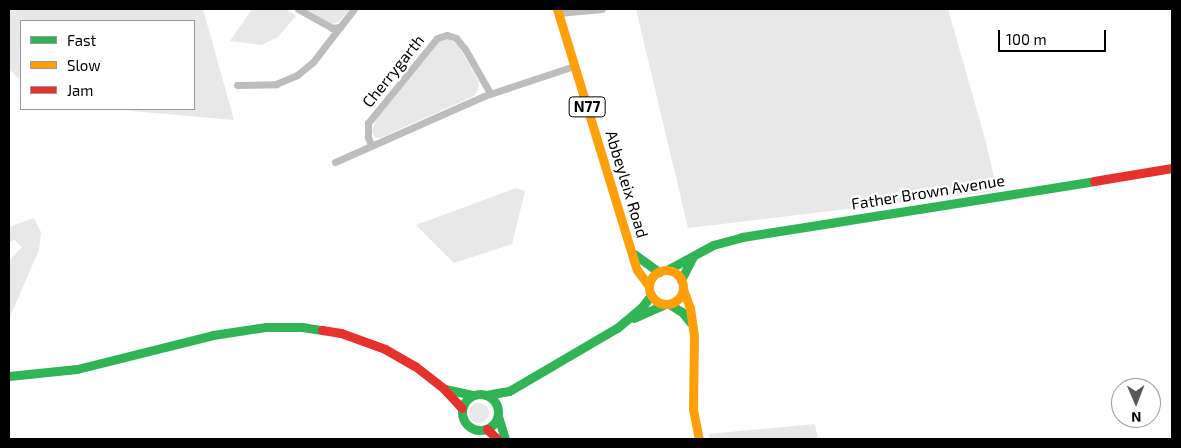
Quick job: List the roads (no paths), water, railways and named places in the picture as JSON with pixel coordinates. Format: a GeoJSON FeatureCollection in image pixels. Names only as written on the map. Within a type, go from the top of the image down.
{"type":"FeatureCollection","features":[{"type":"Feature","properties":{"kind":"main road","name":"Abbeyleix Road"},"geometry":{"type":"LineString","coordinates":[[557,11],[637,270],[650,290]]}},
{"type":"Feature","properties":{"kind":"main road","name":"Father Brown Avenue"},"geometry":{"type":"LineString","coordinates":[[663,271],[692,258],[713,245],[742,237],[1172,168]]}},
{"type":"Feature","properties":{"kind":"main road","name":"Abbeyleix Road"},"geometry":{"type":"LineString","coordinates":[[633,254],[644,264],[663,271]]}},
{"type":"Feature","properties":{"kind":"main road"},"geometry":{"type":"LineString","coordinates":[[444,389],[473,395],[509,391],[629,320],[680,297],[682,284],[692,258]]}},
{"type":"Feature","properties":{"kind":"main road"},"geometry":{"type":"LineString","coordinates":[[629,320],[650,290],[652,278],[663,271],[676,273],[690,308],[694,351],[693,409],[699,439]]}},
{"type":"Feature","properties":{"kind":"main road","name":"N77"},"geometry":{"type":"LineString","coordinates":[[650,290],[656,301],[667,304],[682,312],[691,323]]}},
{"type":"Feature","properties":{"kind":"main road"},"geometry":{"type":"LineString","coordinates":[[9,376],[76,369],[212,335],[266,327],[320,329],[371,343],[401,358],[444,389],[462,408]]}},
{"type":"Feature","properties":{"kind":"main road"},"geometry":{"type":"LineString","coordinates":[[473,395],[466,400],[462,408],[462,417],[466,424],[478,430],[487,429],[494,424],[509,391]]}},
{"type":"Feature","properties":{"kind":"main road"},"geometry":{"type":"LineString","coordinates":[[486,395],[494,400],[505,439]]}},
{"type":"Feature","properties":{"kind":"main road"},"geometry":{"type":"LineString","coordinates":[[487,429],[497,439]]}},
{"type":"Feature","properties":{"kind":"street"},"geometry":{"type":"LineString","coordinates":[[298,9],[323,25],[332,28],[340,27]]}},
{"type":"Feature","properties":{"kind":"street"},"geometry":{"type":"LineString","coordinates":[[237,85],[276,84],[298,75],[313,62],[354,9]]}},
{"type":"Feature","properties":{"kind":"street"},"geometry":{"type":"LineString","coordinates":[[557,11],[602,9]]}},
{"type":"Feature","properties":{"kind":"street","name":"Cherrygarth"},"geometry":{"type":"LineString","coordinates":[[371,146],[368,137],[368,123],[437,38],[447,35],[456,38],[465,49],[490,93]]}},
{"type":"Feature","properties":{"kind":"street"},"geometry":{"type":"LineString","coordinates":[[335,162],[490,93],[574,66]]}}]}
